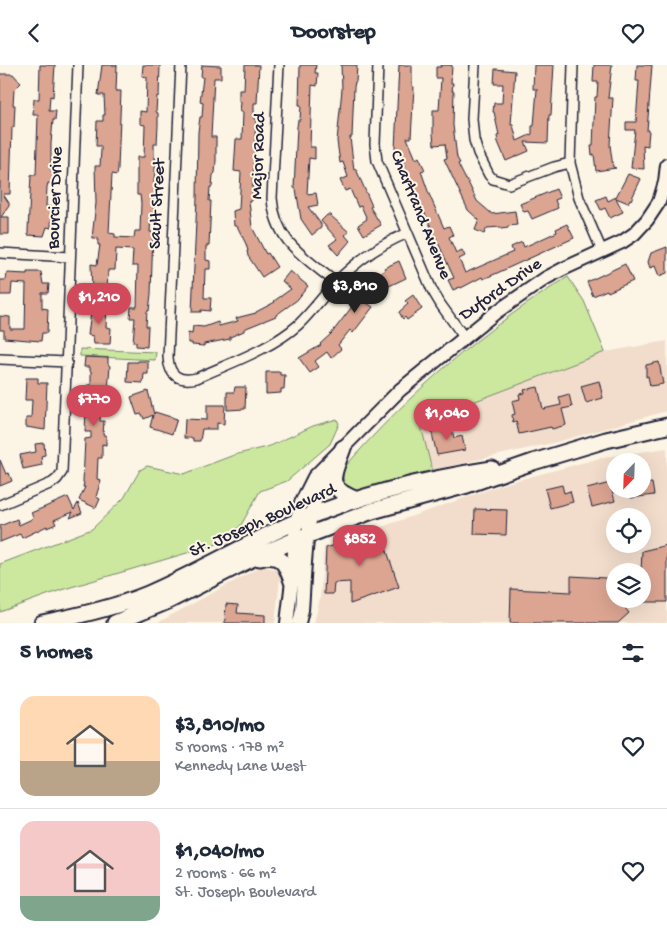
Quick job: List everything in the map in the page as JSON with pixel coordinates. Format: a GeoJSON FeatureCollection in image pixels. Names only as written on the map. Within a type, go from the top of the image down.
{"type":"FeatureCollection","features":[{"type":"Feature","properties":{"kind":"main road","name":"St. Joseph Boulevard"},"geometry":{"type":"LineString","coordinates":[[115,623],[168,601],[248,560],[372,511],[467,485],[533,462],[667,426]]}},
{"type":"Feature","properties":{"kind":"main road"},"geometry":{"type":"LineString","coordinates":[[343,448],[334,475],[336,488],[342,494],[357,500]]}},
{"type":"Feature","properties":{"kind":"main road","name":"St. Joseph Boulevard"},"geometry":{"type":"LineString","coordinates":[[42,623],[96,611],[147,594],[303,519],[357,500],[446,476],[533,462]]}},
{"type":"Feature","properties":{"kind":"main road"},"geometry":{"type":"LineString","coordinates":[[248,560],[266,556],[273,556],[282,560],[287,566],[292,581]]}},
{"type":"Feature","properties":{"kind":"street","name":"Bourcier Drive"},"geometry":{"type":"LineString","coordinates":[[0,505],[52,483],[60,476],[63,463],[78,65]]}},
{"type":"Feature","properties":{"kind":"street","name":"Sault Street"},"geometry":{"type":"LineString","coordinates":[[181,65],[168,367],[180,379],[197,378],[272,344],[298,325],[336,283]]}},
{"type":"Feature","properties":{"kind":"street","name":"Major Road"},"geometry":{"type":"LineString","coordinates":[[279,65],[272,198],[273,211],[277,223],[288,242],[336,283]]}},
{"type":"Feature","properties":{"kind":"street","name":"Chartrand Avenue"},"geometry":{"type":"LineString","coordinates":[[378,65],[375,144],[377,161],[432,290],[464,337]]}},
{"type":"Feature","properties":{"kind":"street"},"geometry":{"type":"LineString","coordinates":[[475,65],[472,119],[474,140],[489,175],[493,179],[509,185],[554,167],[570,163]]}},
{"type":"Feature","properties":{"kind":"street"},"geometry":{"type":"LineString","coordinates":[[573,65],[570,163],[579,197],[602,251]]}},
{"type":"Feature","properties":{"kind":"street","name":"Duford Drive"},"geometry":{"type":"LineString","coordinates":[[302,538],[303,519],[301,503],[314,477],[387,403],[464,337],[529,288],[563,269],[628,239],[648,220],[659,202],[663,192],[667,165]]}},
{"type":"Feature","properties":{"kind":"street"},"geometry":{"type":"LineString","coordinates":[[336,283],[366,256],[395,238],[408,233]]}},
{"type":"Feature","properties":{"kind":"street"},"geometry":{"type":"LineString","coordinates":[[0,253],[70,257]]}},
{"type":"Feature","properties":{"kind":"street"},"geometry":{"type":"LineString","coordinates":[[0,359],[66,362]]}},
{"type":"Feature","properties":{"kind":"street"},"geometry":{"type":"LineString","coordinates":[[287,623],[292,581],[302,538]]}},
{"type":"Feature","properties":{"kind":"street"},"geometry":{"type":"LineString","coordinates":[[299,623],[302,609],[302,538]]}},
{"type":"Feature","properties":{"kind":"shaded area"},"geometry":{"type":"Polygon","coordinates":[[[667,341],[667,411],[557,442],[432,470],[419,418],[457,408],[605,352],[667,341]]]}},
{"type":"Feature","properties":{"kind":"shaded area"},"geometry":{"type":"Polygon","coordinates":[[[667,448],[667,623],[314,623],[320,598],[324,547],[507,483],[606,457],[606,498],[651,498],[651,453],[632,453],[667,448]]]}},
{"type":"Feature","properties":{"kind":"shaded area"},"geometry":{"type":"Polygon","coordinates":[[[262,566],[281,571],[275,623],[157,623],[262,566]]]}},
{"type":"Feature","properties":{"kind":"green space"},"geometry":{"type":"Polygon","coordinates":[[[568,277],[584,301],[605,352],[457,408],[419,418],[432,470],[362,490],[352,489],[346,485],[343,477],[345,467],[395,413],[449,363],[478,340],[568,277]]]}},
{"type":"Feature","properties":{"kind":"green space"},"geometry":{"type":"Polygon","coordinates":[[[80,349],[156,352],[155,360],[80,356],[80,349]]]}},
{"type":"Feature","properties":{"kind":"green space"},"geometry":{"type":"Polygon","coordinates":[[[337,419],[339,424],[330,444],[287,481],[260,491],[241,525],[221,543],[61,590],[0,612],[0,564],[92,529],[124,498],[140,470],[147,466],[184,474],[234,455],[270,446],[313,426],[337,419]]]}},
{"type":"Feature","properties":{"kind":"building"},"geometry":{"type":"Polygon","coordinates":[[[40,65],[55,65],[53,97],[50,96],[49,111],[56,111],[55,120],[53,120],[51,144],[51,171],[54,171],[53,184],[48,183],[47,187],[46,206],[52,207],[51,228],[47,227],[44,236],[28,235],[31,175],[36,175],[38,115],[33,115],[34,99],[39,99],[40,65]]]}},
{"type":"Feature","properties":{"kind":"building"},"geometry":{"type":"Polygon","coordinates":[[[102,65],[117,65],[116,91],[121,91],[118,169],[117,175],[112,174],[109,233],[115,234],[115,237],[134,238],[135,231],[140,231],[141,203],[140,195],[137,195],[137,157],[144,157],[145,125],[140,124],[140,111],[146,112],[147,77],[142,76],[143,65],[160,65],[159,96],[157,96],[156,112],[158,113],[157,144],[154,144],[154,158],[156,158],[154,183],[158,185],[157,194],[154,194],[154,215],[151,215],[150,232],[153,232],[151,294],[146,326],[148,326],[147,347],[136,346],[136,342],[133,342],[135,318],[130,318],[131,307],[137,307],[138,266],[132,266],[133,250],[116,249],[115,270],[108,270],[107,293],[92,292],[91,264],[97,265],[100,245],[98,245],[98,238],[92,238],[96,203],[95,166],[100,166],[101,150],[101,146],[96,146],[97,121],[103,121],[103,115],[105,115],[104,95],[98,95],[102,65]]]}},
{"type":"Feature","properties":{"kind":"building"},"geometry":{"type":"Polygon","coordinates":[[[202,65],[221,66],[221,78],[214,78],[211,137],[216,137],[216,161],[212,187],[210,187],[209,246],[206,246],[206,260],[210,261],[210,269],[205,269],[204,298],[211,298],[210,311],[192,312],[198,132],[203,103],[200,102],[203,77],[201,77],[202,65]]]}},
{"type":"Feature","properties":{"kind":"building"},"geometry":{"type":"Polygon","coordinates":[[[245,65],[259,65],[257,103],[254,103],[254,119],[256,119],[252,201],[249,201],[252,227],[266,254],[268,253],[277,267],[262,277],[248,256],[246,244],[237,226],[234,226],[233,211],[239,209],[241,172],[234,171],[236,139],[242,139],[243,112],[240,112],[239,90],[244,90],[245,65]]]}},
{"type":"Feature","properties":{"kind":"building"},"geometry":{"type":"Polygon","coordinates":[[[300,65],[316,65],[315,73],[318,73],[317,86],[312,85],[310,147],[315,147],[315,159],[309,158],[307,194],[316,193],[318,205],[308,207],[321,224],[321,228],[312,235],[301,219],[296,189],[294,188],[297,127],[298,120],[300,120],[301,105],[299,105],[300,65]]]}},
{"type":"Feature","properties":{"kind":"building"},"geometry":{"type":"Polygon","coordinates":[[[341,65],[357,65],[352,137],[350,137],[354,170],[356,169],[372,206],[370,207],[381,225],[364,235],[358,225],[367,219],[361,206],[358,207],[350,189],[345,191],[340,180],[348,177],[343,162],[340,163],[337,141],[342,89],[341,65]]]}},
{"type":"Feature","properties":{"kind":"building"},"geometry":{"type":"Polygon","coordinates":[[[399,65],[412,65],[412,86],[414,87],[411,138],[407,138],[416,159],[419,157],[425,170],[421,171],[444,228],[449,226],[453,235],[449,237],[456,253],[462,250],[465,256],[459,259],[465,273],[513,252],[511,247],[522,242],[524,247],[557,232],[556,229],[567,224],[574,238],[495,274],[483,279],[482,277],[453,290],[448,280],[454,278],[397,149],[395,149],[399,65]]]}},
{"type":"Feature","properties":{"kind":"building"},"geometry":{"type":"Polygon","coordinates":[[[441,65],[452,65],[451,83],[453,83],[452,91],[454,91],[453,125],[457,158],[460,163],[458,164],[477,201],[492,214],[515,211],[517,225],[501,229],[501,227],[487,228],[484,234],[475,230],[479,220],[468,210],[444,159],[447,158],[445,144],[434,145],[433,110],[439,110],[441,78],[436,78],[436,67],[441,67],[441,65]]]}},
{"type":"Feature","properties":{"kind":"building"},"geometry":{"type":"Polygon","coordinates":[[[534,65],[554,65],[548,143],[525,142],[529,151],[506,161],[498,142],[497,136],[499,135],[493,112],[494,103],[502,103],[503,84],[494,84],[495,69],[515,71],[511,125],[513,125],[517,141],[532,134],[532,126],[534,126],[537,89],[533,89],[534,65]]]}},
{"type":"Feature","properties":{"kind":"building"},"geometry":{"type":"Polygon","coordinates":[[[594,65],[612,65],[608,98],[613,98],[610,145],[613,167],[616,168],[596,171],[591,146],[593,146],[595,97],[597,97],[598,82],[593,82],[594,65]]]}},
{"type":"Feature","properties":{"kind":"building"},"geometry":{"type":"Polygon","coordinates":[[[637,65],[652,65],[647,131],[649,131],[648,146],[643,145],[644,169],[631,168],[635,130],[626,130],[626,122],[636,122],[639,81],[636,81],[637,65]]]}},
{"type":"Feature","properties":{"kind":"building"},"geometry":{"type":"Polygon","coordinates":[[[0,74],[13,74],[21,83],[14,90],[13,105],[15,105],[14,127],[12,127],[10,194],[3,194],[9,206],[1,217],[9,217],[9,234],[0,234],[0,74]]]}},
{"type":"Feature","properties":{"kind":"building"},"geometry":{"type":"Polygon","coordinates":[[[628,174],[641,179],[628,203],[616,198],[623,212],[610,218],[605,208],[601,210],[596,200],[606,196],[608,201],[616,197],[628,174]]]}},
{"type":"Feature","properties":{"kind":"building"},"geometry":{"type":"Polygon","coordinates":[[[556,189],[560,198],[555,200],[558,208],[532,219],[528,211],[524,212],[520,204],[556,189]]]}},
{"type":"Feature","properties":{"kind":"building"},"geometry":{"type":"Polygon","coordinates":[[[327,215],[330,215],[349,232],[345,235],[350,241],[338,255],[329,245],[337,239],[321,221],[327,215]]]}},
{"type":"Feature","properties":{"kind":"building"},"geometry":{"type":"Polygon","coordinates":[[[667,247],[667,273],[659,276],[655,266],[650,268],[648,262],[651,253],[667,247]]]}},
{"type":"Feature","properties":{"kind":"building"},"geometry":{"type":"Polygon","coordinates":[[[399,261],[406,278],[387,287],[388,289],[367,303],[373,307],[353,333],[350,330],[338,345],[341,349],[331,358],[327,352],[315,361],[319,367],[310,373],[299,358],[321,345],[331,334],[351,308],[366,282],[385,270],[384,268],[399,261]]]}},
{"type":"Feature","properties":{"kind":"building"},"geometry":{"type":"Polygon","coordinates":[[[625,264],[633,281],[608,292],[607,290],[593,296],[587,282],[625,264]]]}},
{"type":"Feature","properties":{"kind":"building"},"geometry":{"type":"Polygon","coordinates":[[[290,271],[308,286],[297,300],[276,316],[244,329],[244,331],[230,337],[230,339],[204,344],[204,346],[188,343],[188,333],[192,334],[193,326],[204,327],[218,322],[219,326],[238,321],[236,318],[256,313],[275,302],[291,289],[282,281],[290,271]]]}},
{"type":"Feature","properties":{"kind":"building"},"geometry":{"type":"Polygon","coordinates":[[[27,272],[41,272],[43,284],[49,284],[48,293],[42,293],[42,308],[48,309],[47,333],[42,333],[41,341],[4,338],[4,330],[0,330],[0,316],[10,317],[10,329],[25,329],[26,284],[12,283],[11,295],[0,295],[0,280],[6,280],[7,273],[27,274],[27,272]]]}},
{"type":"Feature","properties":{"kind":"building"},"geometry":{"type":"Polygon","coordinates":[[[413,295],[422,309],[407,320],[405,317],[403,319],[399,312],[408,304],[405,301],[413,295]]]}},
{"type":"Feature","properties":{"kind":"building"},"geometry":{"type":"Polygon","coordinates":[[[92,304],[107,305],[106,327],[111,328],[110,344],[94,344],[93,336],[88,335],[92,304]]]}},
{"type":"Feature","properties":{"kind":"building"},"geometry":{"type":"Polygon","coordinates":[[[85,357],[108,358],[110,366],[108,391],[105,390],[105,403],[101,403],[100,421],[104,421],[103,435],[106,435],[106,445],[102,444],[102,458],[98,458],[97,479],[101,480],[96,497],[100,499],[96,508],[79,500],[85,487],[83,487],[83,482],[85,439],[91,438],[91,432],[85,432],[87,385],[91,385],[91,371],[90,367],[84,367],[85,357]]]}},
{"type":"Feature","properties":{"kind":"building"},"geometry":{"type":"Polygon","coordinates":[[[148,361],[148,374],[144,374],[143,383],[127,382],[128,362],[148,361]]]}},
{"type":"Feature","properties":{"kind":"building"},"geometry":{"type":"Polygon","coordinates":[[[659,362],[663,384],[650,386],[648,376],[646,377],[646,365],[659,362]]]}},
{"type":"Feature","properties":{"kind":"building"},"geometry":{"type":"Polygon","coordinates":[[[266,372],[280,372],[280,375],[285,375],[284,389],[281,389],[281,393],[266,394],[266,372]]]}},
{"type":"Feature","properties":{"kind":"building"},"geometry":{"type":"Polygon","coordinates":[[[26,378],[38,378],[38,383],[47,383],[45,430],[26,427],[26,418],[31,418],[32,400],[25,400],[26,378]]]}},
{"type":"Feature","properties":{"kind":"building"},"geometry":{"type":"Polygon","coordinates":[[[599,381],[603,398],[586,403],[581,386],[599,381]]]}},
{"type":"Feature","properties":{"kind":"building"},"geometry":{"type":"Polygon","coordinates":[[[235,387],[246,387],[245,409],[227,410],[227,392],[234,392],[235,387]]]}},
{"type":"Feature","properties":{"kind":"building"},"geometry":{"type":"Polygon","coordinates":[[[538,387],[543,409],[561,405],[559,397],[569,394],[572,407],[562,409],[566,425],[519,434],[516,421],[513,422],[512,415],[515,414],[512,401],[520,399],[519,394],[525,393],[524,390],[538,387]]]}},
{"type":"Feature","properties":{"kind":"building"},"geometry":{"type":"Polygon","coordinates":[[[148,391],[154,414],[155,412],[177,419],[172,434],[150,427],[153,415],[144,419],[142,414],[137,415],[131,397],[148,391]]]}},
{"type":"Feature","properties":{"kind":"building"},"geometry":{"type":"Polygon","coordinates":[[[207,405],[225,405],[224,424],[217,423],[217,429],[202,429],[200,441],[193,441],[193,438],[184,438],[185,419],[207,420],[207,405]]]}},
{"type":"Feature","properties":{"kind":"building"},"geometry":{"type":"Polygon","coordinates":[[[451,425],[454,438],[462,436],[465,450],[437,455],[431,429],[451,425]]]}},
{"type":"Feature","properties":{"kind":"building"},"geometry":{"type":"Polygon","coordinates":[[[44,443],[45,455],[41,456],[42,465],[23,469],[20,455],[36,452],[35,444],[44,443]]]}},
{"type":"Feature","properties":{"kind":"building"},"geometry":{"type":"Polygon","coordinates":[[[0,460],[6,474],[9,473],[12,481],[0,486],[0,460]]]}},
{"type":"Feature","properties":{"kind":"building"},"geometry":{"type":"Polygon","coordinates":[[[651,483],[654,495],[651,495],[651,483]]]}},
{"type":"Feature","properties":{"kind":"building"},"geometry":{"type":"Polygon","coordinates":[[[606,484],[606,498],[614,498],[615,501],[592,507],[587,489],[606,484]]]}},
{"type":"Feature","properties":{"kind":"building"},"geometry":{"type":"Polygon","coordinates":[[[562,485],[564,493],[570,491],[573,502],[550,508],[545,489],[562,485]]]}},
{"type":"Feature","properties":{"kind":"building"},"geometry":{"type":"Polygon","coordinates":[[[68,497],[74,510],[78,503],[82,513],[70,518],[73,512],[54,520],[56,524],[47,528],[47,526],[22,538],[20,534],[0,542],[0,526],[17,519],[19,525],[32,519],[31,513],[68,497]]]}},
{"type":"Feature","properties":{"kind":"building"},"geometry":{"type":"Polygon","coordinates":[[[475,509],[507,510],[506,535],[474,534],[475,509]]]}},
{"type":"Feature","properties":{"kind":"building"},"geometry":{"type":"Polygon","coordinates":[[[380,530],[399,587],[350,604],[350,582],[334,583],[333,594],[324,594],[326,548],[380,530]]]}},
{"type":"Feature","properties":{"kind":"building"},"geometry":{"type":"Polygon","coordinates":[[[667,545],[667,602],[651,602],[651,563],[641,563],[642,553],[651,553],[651,549],[667,545]]]}},
{"type":"Feature","properties":{"kind":"building"},"geometry":{"type":"Polygon","coordinates":[[[571,576],[606,578],[606,608],[625,608],[629,613],[618,623],[510,623],[511,589],[571,592],[571,576]]]}},
{"type":"Feature","properties":{"kind":"building"},"geometry":{"type":"Polygon","coordinates":[[[226,604],[238,605],[237,613],[265,615],[265,623],[225,623],[226,604]]]}}]}
